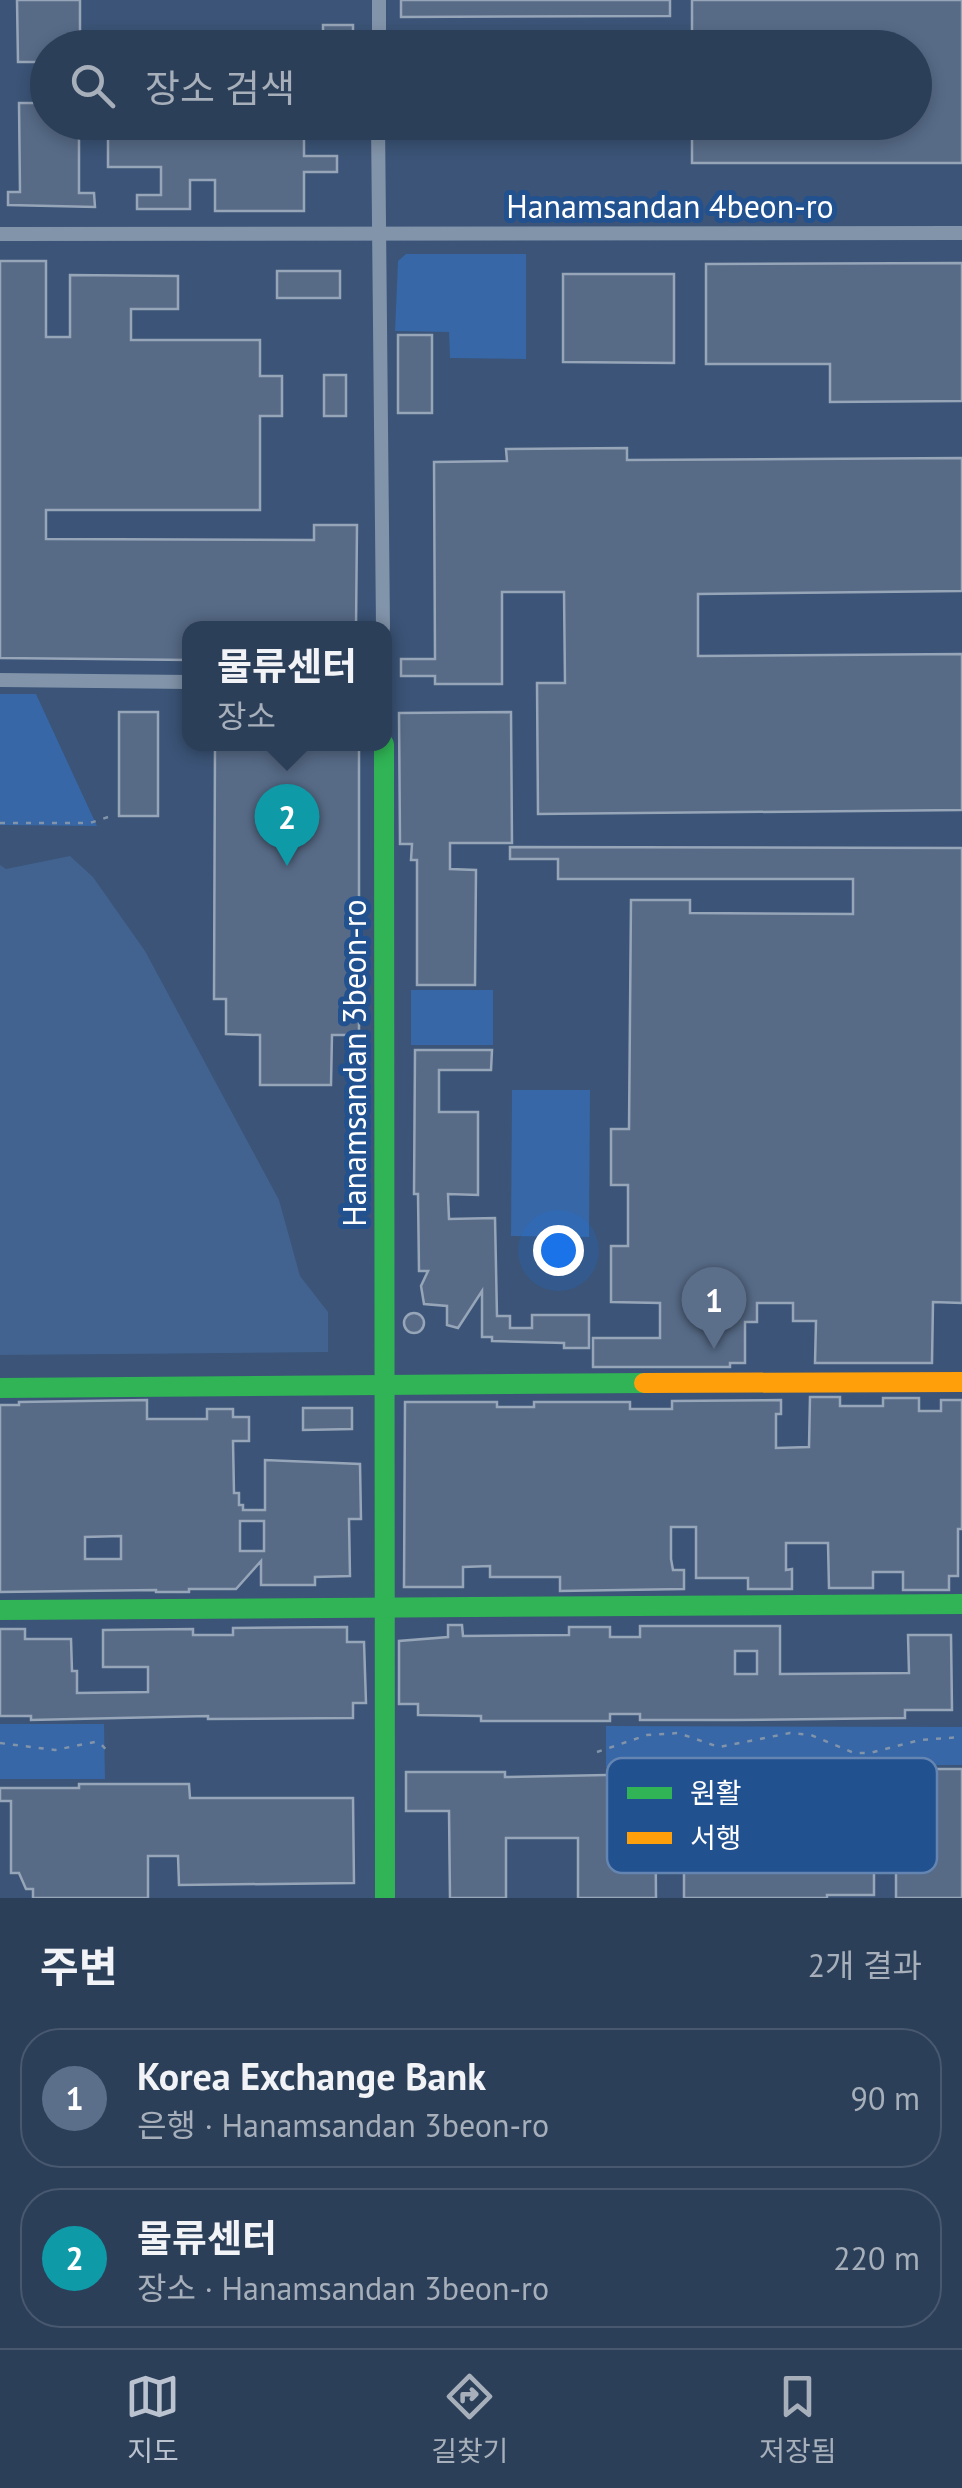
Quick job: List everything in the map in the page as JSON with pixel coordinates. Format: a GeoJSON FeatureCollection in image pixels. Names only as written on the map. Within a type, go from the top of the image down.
{"type":"FeatureCollection","features":[{"type":"Feature","properties":{"kind":"street"},"geometry":{"type":"LineString","coordinates":[[379,0],[379,30]]}},
{"type":"Feature","properties":{"kind":"street"},"geometry":{"type":"LineString","coordinates":[[378,140],[383,621]]}},
{"type":"Feature","properties":{"kind":"street","name":"Hanamsandan 4beon-ro"},"geometry":{"type":"LineString","coordinates":[[0,234],[962,233]]}},
{"type":"Feature","properties":{"kind":"street"},"geometry":{"type":"LineString","coordinates":[[0,680],[182,682]]}},
{"type":"Feature","properties":{"kind":"street","name":"Hanamsandan 3beon-ro"},"geometry":{"type":"LineString","coordinates":[[384,751],[384,1898]]}},
{"type":"Feature","properties":{"kind":"street"},"geometry":{"type":"LineString","coordinates":[[0,1388],[962,1382]]}},
{"type":"Feature","properties":{"kind":"street"},"geometry":{"type":"LineString","coordinates":[[0,1610],[962,1604]]}},
{"type":"Feature","properties":{"kind":"path"},"geometry":{"type":"LineString","coordinates":[[0,823],[90,823],[111,816]]}},
{"type":"Feature","properties":{"kind":"path"},"geometry":{"type":"LineString","coordinates":[[597,1752],[647,1736],[678,1733],[719,1748],[766,1736],[800,1734],[854,1753],[870,1753],[920,1740],[962,1737]]}},
{"type":"Feature","properties":{"kind":"path"},"geometry":{"type":"LineString","coordinates":[[0,1743],[56,1750],[95,1742],[110,1754]]}},
{"type":"Feature","properties":{"kind":"shaded area"},"geometry":{"type":"Polygon","coordinates":[[[406,254],[526,254],[526,359],[450,358],[449,332],[395,331],[398,261],[406,254]]]}},
{"type":"Feature","properties":{"kind":"shaded area"},"geometry":{"type":"Polygon","coordinates":[[[0,694],[36,694],[97,826],[0,825],[0,694]]]}},
{"type":"Feature","properties":{"kind":"shaded area"},"geometry":{"type":"Polygon","coordinates":[[[70,856],[93,877],[145,951],[279,1200],[300,1276],[328,1312],[328,1352],[0,1355],[0,865],[6,869],[70,856]]]}},
{"type":"Feature","properties":{"kind":"shaded area"},"geometry":{"type":"Polygon","coordinates":[[[411,990],[493,990],[493,1045],[411,1045],[411,990]]]}},
{"type":"Feature","properties":{"kind":"shaded area"},"geometry":{"type":"Polygon","coordinates":[[[512,1090],[590,1090],[589,1237],[511,1236],[512,1090]]]}},
{"type":"Feature","properties":{"kind":"shaded area"},"geometry":{"type":"Polygon","coordinates":[[[0,1724],[104,1724],[105,1779],[0,1779],[0,1724]]]}},
{"type":"Feature","properties":{"kind":"shaded area"},"geometry":{"type":"Polygon","coordinates":[[[606,1726],[962,1727],[962,1765],[937,1765],[937,1758],[607,1758],[606,1767],[606,1726]]]}},
{"type":"Feature","properties":{"kind":"building"},"geometry":{"type":"Polygon","coordinates":[[[17,0],[80,0],[80,30],[30,30],[30,62],[18,62],[17,0]]]}},
{"type":"Feature","properties":{"kind":"building"},"geometry":{"type":"Polygon","coordinates":[[[401,0],[670,0],[670,16],[401,17],[401,0]]]}},
{"type":"Feature","properties":{"kind":"building"},"geometry":{"type":"Polygon","coordinates":[[[692,0],[962,0],[962,163],[692,163],[692,140],[932,140],[932,30],[692,30],[692,0]]]}},
{"type":"Feature","properties":{"kind":"building"},"geometry":{"type":"Polygon","coordinates":[[[323,25],[353,25],[353,30],[323,30],[323,25]]]}},
{"type":"Feature","properties":{"kind":"building"},"geometry":{"type":"Polygon","coordinates":[[[19,103],[30,103],[30,140],[79,140],[79,193],[94,193],[95,207],[8,205],[8,192],[20,192],[19,103]]]}},
{"type":"Feature","properties":{"kind":"building"},"geometry":{"type":"Polygon","coordinates":[[[108,140],[304,140],[304,156],[337,156],[337,172],[304,172],[304,211],[215,211],[215,180],[190,180],[190,209],[137,209],[137,195],[161,195],[161,167],[108,167],[108,140]]]}},
{"type":"Feature","properties":{"kind":"building"},"geometry":{"type":"Polygon","coordinates":[[[0,261],[46,261],[46,337],[70,337],[70,275],[178,276],[178,309],[131,309],[131,340],[260,340],[260,376],[282,376],[282,416],[260,416],[260,510],[46,510],[46,539],[314,540],[314,525],[357,525],[356,621],[182,621],[182,660],[0,658],[0,261]]]}},
{"type":"Feature","properties":{"kind":"building"},"geometry":{"type":"Polygon","coordinates":[[[962,263],[962,401],[830,402],[830,364],[706,364],[706,264],[962,263]]]}},
{"type":"Feature","properties":{"kind":"building"},"geometry":{"type":"Polygon","coordinates":[[[277,271],[340,271],[340,298],[277,298],[277,271]]]}},
{"type":"Feature","properties":{"kind":"building"},"geometry":{"type":"Polygon","coordinates":[[[563,274],[674,274],[674,363],[563,362],[563,274]]]}},
{"type":"Feature","properties":{"kind":"building"},"geometry":{"type":"Polygon","coordinates":[[[398,335],[432,335],[432,413],[398,413],[398,335]]]}},
{"type":"Feature","properties":{"kind":"building"},"geometry":{"type":"Polygon","coordinates":[[[324,375],[346,375],[346,416],[324,416],[324,375]]]}},
{"type":"Feature","properties":{"kind":"building"},"geometry":{"type":"Polygon","coordinates":[[[627,448],[627,460],[962,458],[962,591],[698,594],[698,656],[962,654],[962,810],[538,814],[537,683],[565,683],[564,592],[502,592],[502,684],[435,684],[435,676],[401,676],[401,659],[435,659],[434,462],[507,461],[506,449],[627,448]]]}},
{"type":"Feature","properties":{"kind":"building"},"geometry":{"type":"Polygon","coordinates":[[[119,712],[158,712],[158,816],[119,816],[119,712]]]}},
{"type":"Feature","properties":{"kind":"building"},"geometry":{"type":"Polygon","coordinates":[[[511,712],[512,843],[450,843],[450,869],[476,870],[475,985],[417,985],[417,860],[411,860],[412,844],[400,844],[399,713],[511,712]]]}},
{"type":"Feature","properties":{"kind":"building"},"geometry":{"type":"Polygon","coordinates":[[[215,751],[359,751],[359,1035],[332,1035],[331,1085],[260,1085],[260,1035],[226,1034],[226,999],[214,999],[215,751]]]}},
{"type":"Feature","properties":{"kind":"building"},"geometry":{"type":"Polygon","coordinates":[[[510,847],[962,848],[962,1303],[933,1302],[932,1363],[815,1363],[816,1321],[793,1321],[793,1303],[757,1303],[757,1322],[745,1322],[745,1363],[730,1363],[730,1367],[593,1367],[593,1338],[660,1338],[660,1303],[611,1302],[611,1246],[628,1246],[628,1185],[611,1185],[611,1129],[629,1129],[631,900],[690,900],[690,913],[853,914],[853,879],[558,879],[558,859],[510,859],[510,847]]]}},
{"type":"Feature","properties":{"kind":"building"},"geometry":{"type":"Polygon","coordinates":[[[415,1050],[492,1050],[491,1070],[439,1070],[439,1112],[478,1112],[478,1195],[448,1194],[449,1219],[495,1218],[497,1316],[510,1316],[510,1328],[532,1328],[532,1315],[589,1315],[589,1348],[482,1337],[482,1291],[458,1328],[447,1325],[447,1306],[424,1304],[421,1286],[428,1271],[419,1271],[418,1194],[414,1194],[415,1050]]]}},
{"type":"Feature","properties":{"kind":"building"},"geometry":{"type":"Polygon","coordinates":[[[410,1313],[418,1313],[424,1323],[418,1333],[410,1333],[404,1327],[404,1319],[410,1313]]]}},
{"type":"Feature","properties":{"kind":"building"},"geometry":{"type":"Polygon","coordinates":[[[810,1397],[840,1397],[840,1406],[883,1406],[883,1398],[919,1398],[919,1411],[941,1411],[941,1400],[962,1400],[962,1529],[958,1529],[958,1576],[949,1576],[949,1590],[903,1590],[903,1572],[873,1572],[873,1588],[829,1588],[828,1543],[786,1543],[786,1570],[792,1569],[792,1589],[748,1589],[748,1578],[696,1578],[696,1527],[671,1527],[673,1570],[684,1570],[684,1589],[560,1591],[560,1577],[490,1577],[490,1566],[463,1567],[463,1587],[404,1587],[405,1402],[497,1402],[497,1407],[534,1407],[534,1402],[630,1402],[630,1409],[672,1409],[672,1401],[781,1400],[781,1414],[776,1414],[776,1448],[809,1447],[810,1397]]]}},
{"type":"Feature","properties":{"kind":"building"},"geometry":{"type":"Polygon","coordinates":[[[147,1400],[147,1419],[207,1419],[207,1409],[233,1409],[233,1417],[249,1417],[249,1441],[233,1441],[234,1493],[239,1493],[243,1510],[265,1510],[265,1460],[360,1464],[361,1519],[349,1519],[350,1576],[315,1577],[315,1585],[261,1585],[261,1561],[236,1589],[0,1592],[0,1405],[147,1400]],[[240,1521],[240,1551],[264,1551],[264,1521],[240,1521]],[[121,1536],[85,1537],[85,1559],[121,1559],[121,1536]]]}},
{"type":"Feature","properties":{"kind":"building"},"geometry":{"type":"Polygon","coordinates":[[[303,1408],[352,1408],[352,1429],[303,1430],[303,1408]]]}},
{"type":"Feature","properties":{"kind":"building"},"geometry":{"type":"Polygon","coordinates":[[[448,1625],[462,1625],[463,1636],[569,1635],[569,1627],[610,1627],[610,1637],[640,1637],[640,1626],[780,1626],[780,1674],[909,1673],[908,1635],[951,1635],[952,1710],[905,1710],[905,1718],[735,1720],[640,1720],[640,1714],[610,1714],[610,1721],[481,1721],[481,1716],[418,1715],[418,1704],[399,1704],[399,1641],[448,1637],[448,1625]],[[735,1651],[735,1674],[757,1674],[757,1651],[735,1651]]]}},
{"type":"Feature","properties":{"kind":"building"},"geometry":{"type":"Polygon","coordinates":[[[347,1627],[347,1642],[364,1642],[366,1703],[353,1703],[353,1718],[31,1720],[31,1716],[0,1716],[0,1629],[25,1629],[25,1639],[71,1639],[77,1693],[148,1692],[148,1667],[103,1667],[103,1630],[193,1629],[193,1635],[233,1635],[233,1628],[347,1627]]]}},
{"type":"Feature","properties":{"kind":"building"},"geometry":{"type":"Polygon","coordinates":[[[937,1769],[962,1769],[962,1898],[896,1898],[896,1873],[937,1873],[937,1769]]]}},
{"type":"Feature","properties":{"kind":"building"},"geometry":{"type":"Polygon","coordinates":[[[406,1772],[505,1772],[505,1777],[607,1775],[607,1873],[656,1873],[656,1898],[578,1898],[578,1838],[506,1838],[506,1898],[450,1898],[449,1811],[406,1811],[406,1772]]]}},
{"type":"Feature","properties":{"kind":"building"},"geometry":{"type":"Polygon","coordinates":[[[79,1784],[189,1784],[190,1798],[353,1798],[354,1883],[179,1885],[178,1856],[148,1856],[148,1898],[33,1898],[33,1889],[26,1889],[19,1873],[11,1873],[11,1801],[0,1801],[0,1788],[79,1788],[79,1784]]]}},
{"type":"Feature","properties":{"kind":"building"},"geometry":{"type":"Polygon","coordinates":[[[684,1873],[874,1873],[874,1895],[684,1898],[684,1873]]]}},
{"type":"Feature","properties":{"kind":"traffic: fast"},"geometry":{"type":"LineString","coordinates":[[384,751],[385,1898]]}},
{"type":"Feature","properties":{"kind":"traffic: fast"},"geometry":{"type":"LineString","coordinates":[[0,1388],[644,1383]]}},
{"type":"Feature","properties":{"kind":"traffic: fast"},"geometry":{"type":"LineString","coordinates":[[0,1610],[962,1604]]}},
{"type":"Feature","properties":{"kind":"traffic: slow"},"geometry":{"type":"LineString","coordinates":[[644,1383],[962,1382]]}},
{"type":"Feature","properties":{"kind":"place","name":"물류센터"},"geometry":{"type":"Point","coordinates":[287,866]}},
{"type":"Feature","properties":{"kind":"place","name":"Korea Exchange Bank"},"geometry":{"type":"Point","coordinates":[714,1349]}}]}
